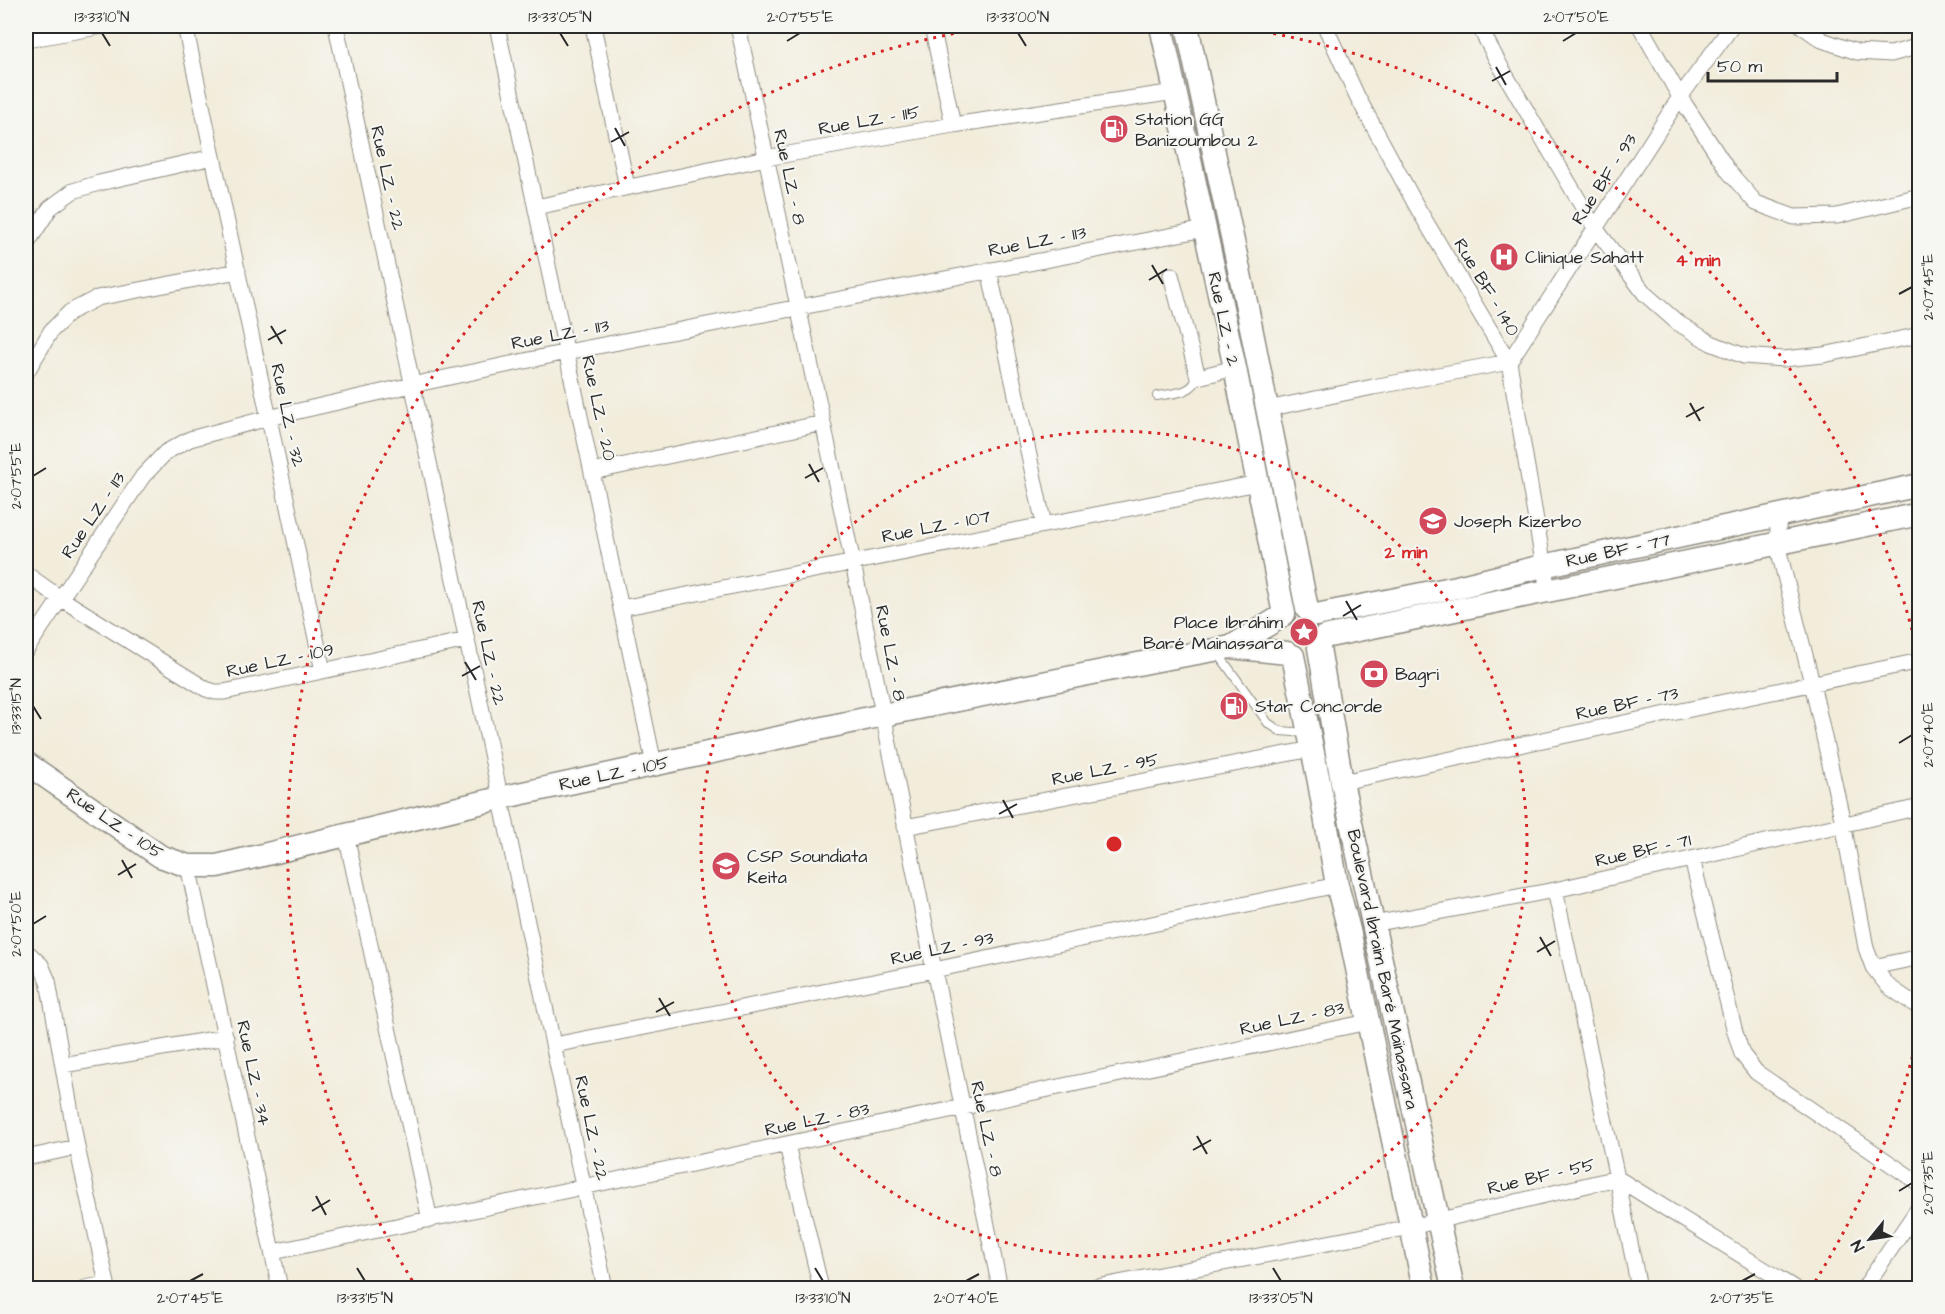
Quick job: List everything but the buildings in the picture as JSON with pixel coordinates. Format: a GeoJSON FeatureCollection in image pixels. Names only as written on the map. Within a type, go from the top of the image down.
{"type":"FeatureCollection","features":[{"type":"Feature","properties":{"kind":"main road","name":"Rue LZ - 2"},"geometry":{"type":"LineString","coordinates":[[1161,26],[1235,368],[1281,616]]}},
{"type":"Feature","properties":{"kind":"main road","name":"Rue LZ - 2"},"geometry":{"type":"LineString","coordinates":[[1187,26],[1312,612]]}},
{"type":"Feature","properties":{"kind":"main road","name":"Rue BF - 77"},"geometry":{"type":"LineString","coordinates":[[1312,612],[1457,588],[1543,566],[1920,485]]}},
{"type":"Feature","properties":{"kind":"main road","name":"Rue BF - 77"},"geometry":{"type":"LineString","coordinates":[[1321,643],[1548,591],[1920,514]]}},
{"type":"Feature","properties":{"kind":"main road"},"geometry":{"type":"LineString","coordinates":[[1295,608],[1312,612],[1323,625],[1321,643],[1307,656],[1290,655],[1278,643],[1275,636],[1281,616],[1295,608]]}},
{"type":"Feature","properties":{"kind":"main road","name":"Rue LZ - 105"},"geometry":{"type":"LineString","coordinates":[[1223,648],[1281,616]]}},
{"type":"Feature","properties":{"kind":"main road","name":"Boulevard Ibraim Baré Maïnassara"},"geometry":{"type":"LineString","coordinates":[[1321,643],[1342,782],[1453,1288]]}},
{"type":"Feature","properties":{"kind":"main road","name":"Rue LZ - 105"},"geometry":{"type":"LineString","coordinates":[[26,763],[160,856],[188,866],[217,866],[500,798],[654,764],[883,715],[1223,648],[1290,655]]}},
{"type":"Feature","properties":{"kind":"main road","name":"Boulevard Ibraim Baré Maïnassara"},"geometry":{"type":"LineString","coordinates":[[1290,655],[1424,1288]]}},
{"type":"Feature","properties":{"kind":"street"},"geometry":{"type":"LineString","coordinates":[[26,40],[103,26]]}},
{"type":"Feature","properties":{"kind":"street","name":"Rue LZ - 32"},"geometry":{"type":"LineString","coordinates":[[185,26],[323,670]]}},
{"type":"Feature","properties":{"kind":"street","name":"Rue LZ - 22"},"geometry":{"type":"LineString","coordinates":[[336,26],[605,1288]]}},
{"type":"Feature","properties":{"kind":"street","name":"Rue LZ - 20"},"geometry":{"type":"LineString","coordinates":[[497,26],[654,764]]}},
{"type":"Feature","properties":{"kind":"street"},"geometry":{"type":"LineString","coordinates":[[593,26],[627,188]]}},
{"type":"Feature","properties":{"kind":"street","name":"Rue LZ - 8"},"geometry":{"type":"LineString","coordinates":[[738,26],[853,563],[1000,1288]]}},
{"type":"Feature","properties":{"kind":"street"},"geometry":{"type":"LineString","coordinates":[[932,26],[953,125]]}},
{"type":"Feature","properties":{"kind":"street","name":"Rue BF - 140"},"geometry":{"type":"LineString","coordinates":[[1325,26],[1357,96],[1417,207],[1509,362],[1548,591]]}},
{"type":"Feature","properties":{"kind":"street"},"geometry":{"type":"LineString","coordinates":[[1479,26],[1596,228],[1645,294],[1678,323],[1711,343],[1744,356],[1783,359],[1823,355],[1920,336]]}},
{"type":"Feature","properties":{"kind":"street"},"geometry":{"type":"LineString","coordinates":[[1640,26],[1680,97],[1729,172],[1756,203],[1794,217],[1837,216],[1920,196]]}},
{"type":"Feature","properties":{"kind":"street","name":"Rue BF - 93"},"geometry":{"type":"LineString","coordinates":[[1509,362],[1680,97],[1732,26]]}},
{"type":"Feature","properties":{"kind":"street"},"geometry":{"type":"LineString","coordinates":[[1802,26],[1822,40],[1857,52],[1891,54],[1920,46]]}},
{"type":"Feature","properties":{"kind":"street","name":"Rue LZ - 115"},"geometry":{"type":"LineString","coordinates":[[536,207],[766,158],[953,125],[1162,96],[1176,92]]}},
{"type":"Feature","properties":{"kind":"street"},"geometry":{"type":"LineString","coordinates":[[26,245],[50,208],[73,191],[213,157]]}},
{"type":"Feature","properties":{"kind":"street","name":"Rue LZ - 113"},"geometry":{"type":"LineString","coordinates":[[26,650],[143,476],[166,452],[190,439],[268,418],[567,352],[1205,229]]}},
{"type":"Feature","properties":{"kind":"street"},"geometry":{"type":"LineString","coordinates":[[989,270],[1044,525]]}},
{"type":"Feature","properties":{"kind":"street"},"geometry":{"type":"LineString","coordinates":[[26,372],[51,331],[69,312],[98,298],[238,271]]}},
{"type":"Feature","properties":{"kind":"street"},"geometry":{"type":"LineString","coordinates":[[1171,275],[1198,377],[1235,368]]}},
{"type":"Feature","properties":{"kind":"street"},"geometry":{"type":"LineString","coordinates":[[1267,409],[1509,362]]}},
{"type":"Feature","properties":{"kind":"street"},"geometry":{"type":"LineString","coordinates":[[592,472],[823,423]]}},
{"type":"Feature","properties":{"kind":"street","name":"Rue LZ - 107"},"geometry":{"type":"LineString","coordinates":[[621,608],[1258,483]]}},
{"type":"Feature","properties":{"kind":"street"},"geometry":{"type":"LineString","coordinates":[[1779,514],[1777,544],[1812,683],[1843,823],[1866,948],[1873,967],[1888,986],[1920,1008]]}},
{"type":"Feature","properties":{"kind":"street","name":"Rue LZ - 109"},"geometry":{"type":"LineString","coordinates":[[26,574],[60,598],[206,689],[215,692],[224,692],[467,640]]}},
{"type":"Feature","properties":{"kind":"street","name":"Rue BF - 73"},"geometry":{"type":"LineString","coordinates":[[1342,782],[1920,662]]}},
{"type":"Feature","properties":{"kind":"street","name":"Rue LZ - 95"},"geometry":{"type":"LineString","coordinates":[[905,827],[1310,741]]}},
{"type":"Feature","properties":{"kind":"street","name":"Rue BF - 71"},"geometry":{"type":"LineString","coordinates":[[1373,924],[1555,890],[1920,807]]}},
{"type":"Feature","properties":{"kind":"street"},"geometry":{"type":"LineString","coordinates":[[346,835],[430,1220]]}},
{"type":"Feature","properties":{"kind":"street"},"geometry":{"type":"LineString","coordinates":[[1692,859],[1742,1054],[1756,1072],[1920,1184]]}},
{"type":"Feature","properties":{"kind":"street","name":"Rue LZ - 34"},"geometry":{"type":"LineString","coordinates":[[188,866],[280,1288]]}},
{"type":"Feature","properties":{"kind":"street","name":"Rue LZ - 93"},"geometry":{"type":"LineString","coordinates":[[554,1045],[934,970],[1337,885]]}},
{"type":"Feature","properties":{"kind":"street"},"geometry":{"type":"LineString","coordinates":[[1555,890],[1639,1288]]}},
{"type":"Feature","properties":{"kind":"street"},"geometry":{"type":"LineString","coordinates":[[26,951],[41,965],[48,981],[77,1148],[108,1286],[86,1288]]}},
{"type":"Feature","properties":{"kind":"street"},"geometry":{"type":"LineString","coordinates":[[1873,967],[1920,957]]}},
{"type":"Feature","properties":{"kind":"street","name":"Rue LZ - 83"},"geometry":{"type":"LineString","coordinates":[[273,1252],[1368,1022]]}},
{"type":"Feature","properties":{"kind":"street"},"geometry":{"type":"LineString","coordinates":[[63,1065],[226,1037]]}},
{"type":"Feature","properties":{"kind":"street"},"geometry":{"type":"LineString","coordinates":[[787,1145],[821,1288]]}},
{"type":"Feature","properties":{"kind":"street"},"geometry":{"type":"LineString","coordinates":[[26,1158],[77,1148]]}},
{"type":"Feature","properties":{"kind":"street","name":"Rue BF - 55"},"geometry":{"type":"LineString","coordinates":[[1092,1288],[1121,1286],[1412,1227],[1617,1178],[1794,1288]]}},
{"type":"Feature","properties":{"kind":"street"},"geometry":{"type":"LineString","coordinates":[[1864,1288],[1920,1206]]}},
{"type":"Feature","properties":{"kind":"lane"},"geometry":{"type":"LineString","coordinates":[[1157,396],[1189,390],[1195,385],[1198,377]]}},
{"type":"Feature","properties":{"kind":"lane"},"geometry":{"type":"LineString","coordinates":[[1223,648],[1268,723],[1280,731],[1310,741]]}},
{"type":"Feature","properties":{"kind":"place","name":"Station GG Banizoumbou 2"},"geometry":{"type":"Point","coordinates":[1114,129]}},
{"type":"Feature","properties":{"kind":"place","name":"Clinique Sahatt"},"geometry":{"type":"Point","coordinates":[1504,257]}},
{"type":"Feature","properties":{"kind":"place","name":"Joseph Kizerbo"},"geometry":{"type":"Point","coordinates":[1433,521]}},
{"type":"Feature","properties":{"kind":"place","name":"Place Ibrahim Baré Mainassara"},"geometry":{"type":"Point","coordinates":[1304,632]}},
{"type":"Feature","properties":{"kind":"place","name":"Bagri"},"geometry":{"type":"Point","coordinates":[1374,674]}},
{"type":"Feature","properties":{"kind":"place","name":"Star Concorde"},"geometry":{"type":"Point","coordinates":[1234,706]}},
{"type":"Feature","properties":{"kind":"place","name":"CSP Soundiata Keita"},"geometry":{"type":"Point","coordinates":[726,866]}}]}
